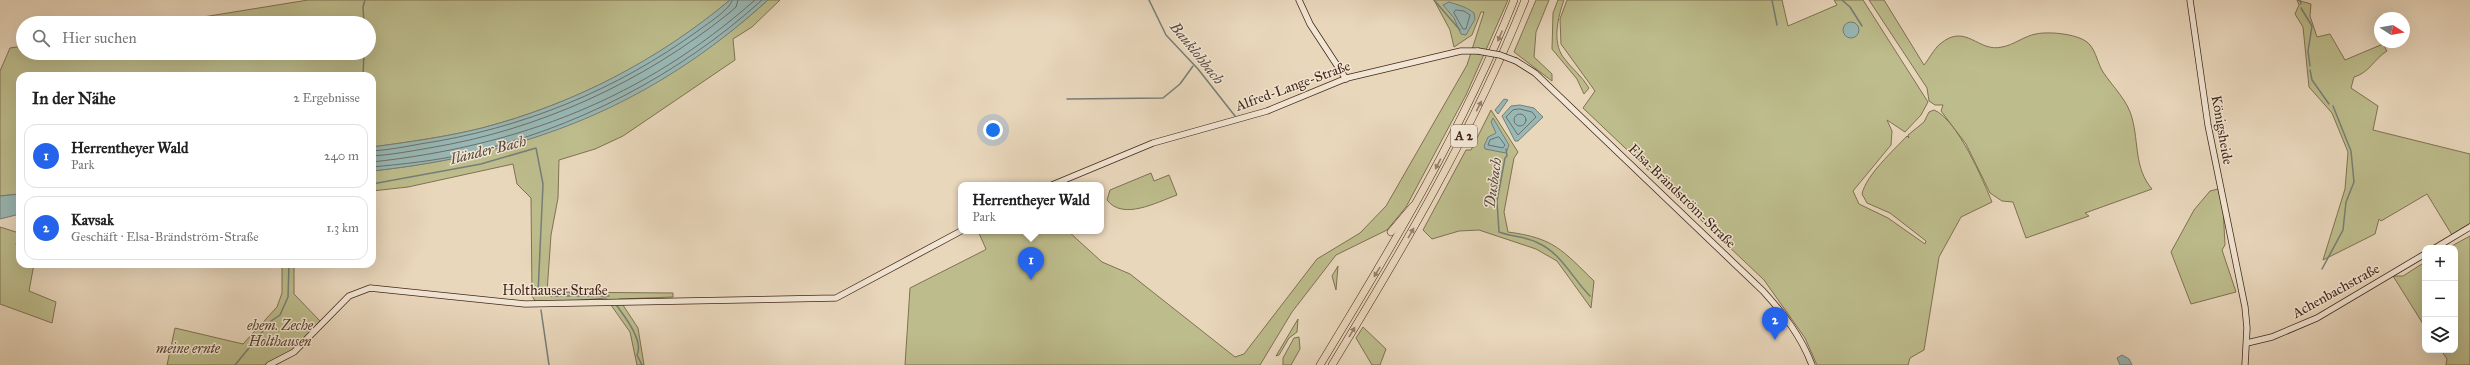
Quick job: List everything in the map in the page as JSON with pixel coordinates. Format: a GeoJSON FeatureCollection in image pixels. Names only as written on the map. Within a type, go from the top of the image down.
{"type":"FeatureCollection","features":[{"type":"Feature","properties":{"kind":"highway","name":"A 2"},"geometry":{"type":"LineString","coordinates":[[1320,365],[1418,202],[1466,110],[1514,0]]}},
{"type":"Feature","properties":{"kind":"highway","name":"A 2"},"geometry":{"type":"LineString","coordinates":[[1332,365],[1450,163],[1486,92],[1525,0]]}},
{"type":"Feature","properties":{"kind":"highway"},"geometry":{"type":"LineString","coordinates":[[1391,232],[1406,212],[1418,202]]}},
{"type":"Feature","properties":{"kind":"street"},"geometry":{"type":"LineString","coordinates":[[1299,0],[1310,24],[1346,79]]}},
{"type":"Feature","properties":{"kind":"street","name":"Königsheide"},"geometry":{"type":"LineString","coordinates":[[2190,0],[2208,125],[2246,318],[2247,343],[2245,365]]}},
{"type":"Feature","properties":{"kind":"street","name":"Alfred-Lange-Straße"},"geometry":{"type":"LineString","coordinates":[[1059,182],[1163,140],[1267,110],[1346,79],[1455,53],[1478,51],[1500,54],[1516,61]]}},
{"type":"Feature","properties":{"kind":"street","name":"Elsa-Brändström-Straße"},"geometry":{"type":"LineString","coordinates":[[1516,61],[1535,73],[1763,291],[1787,320],[1801,341],[1812,365]]}},
{"type":"Feature","properties":{"kind":"street"},"geometry":{"type":"LineString","coordinates":[[2441,245],[2470,228]]}},
{"type":"Feature","properties":{"kind":"street","name":"Holthauser Straße"},"geometry":{"type":"LineString","coordinates":[[270,365],[294,352],[349,296],[370,288],[529,304],[836,298],[958,233]]}},
{"type":"Feature","properties":{"kind":"street","name":"Achenbachstraße"},"geometry":{"type":"LineString","coordinates":[[2247,343],[2272,337],[2317,318],[2422,256]]}},
{"type":"Feature","properties":{"kind":"green space"},"geometry":{"type":"Polygon","coordinates":[[[308,0],[730,0],[703,22],[644,61],[614,78],[582,93],[516,118],[482,128],[427,139],[376,146],[376,72],[16,72],[16,194],[0,196],[0,71],[10,48],[16,47],[16,60],[376,60],[376,16],[209,16],[308,0]]]}},
{"type":"Feature","properties":{"kind":"green space"},"geometry":{"type":"Polygon","coordinates":[[[768,0],[780,0],[752,27],[733,39],[735,60],[623,136],[595,149],[559,160],[558,198],[551,235],[547,292],[673,293],[673,297],[619,299],[638,328],[644,365],[637,365],[630,332],[606,298],[537,304],[532,296],[531,198],[517,184],[513,164],[408,187],[376,191],[376,170],[428,163],[483,152],[534,137],[584,118],[632,95],[679,68],[724,37],[768,0]]]}},
{"type":"Feature","properties":{"kind":"green space"},"geometry":{"type":"Polygon","coordinates":[[[1434,0],[1508,0],[1466,95],[1406,207],[1387,230],[1336,255],[1292,312],[1260,365],[905,365],[910,288],[985,250],[986,249],[979,234],[1071,234],[1102,262],[1130,274],[1235,357],[1244,354],[1317,259],[1360,233],[1386,206],[1467,65],[1484,12],[1481,12],[1472,35],[1454,47],[1450,30],[1434,0]]]}},
{"type":"Feature","properties":{"kind":"green space"},"geometry":{"type":"Polygon","coordinates":[[[1536,0],[1549,0],[1536,32],[1534,57],[1552,74],[1552,81],[1514,52],[1536,0]]]}},
{"type":"Feature","properties":{"kind":"green space"},"geometry":{"type":"Polygon","coordinates":[[[1558,0],[1564,0],[1558,21],[1558,44],[1563,57],[1589,88],[1584,94],[1577,79],[1552,49],[1553,13],[1558,0]]]}},
{"type":"Feature","properties":{"kind":"green space"},"geometry":{"type":"Polygon","coordinates":[[[1567,0],[1782,0],[1788,26],[1837,5],[1834,0],[1863,0],[1928,102],[1921,115],[1905,132],[1887,120],[1892,131],[1891,145],[1853,191],[1859,204],[1888,218],[1925,244],[1926,241],[1890,213],[1867,203],[1862,194],[1869,179],[1881,163],[1907,136],[1909,138],[1908,135],[1924,122],[1929,112],[1934,110],[1952,125],[1960,137],[1976,166],[1992,202],[1961,217],[1939,257],[1924,350],[1910,358],[1908,365],[1817,365],[1805,338],[1764,280],[1583,108],[1595,91],[1561,44],[1560,19],[1567,0]]]}},
{"type":"Feature","properties":{"kind":"green space"},"geometry":{"type":"Polygon","coordinates":[[[1869,0],[1884,0],[1924,65],[1940,44],[1949,38],[1957,36],[1965,37],[1994,48],[2006,46],[2032,35],[2042,33],[2065,34],[2086,41],[2094,51],[2103,72],[2124,100],[2130,112],[2142,173],[2152,189],[2085,213],[2089,216],[2026,238],[2013,202],[2002,201],[1990,193],[1966,144],[1941,111],[1943,105],[1935,105],[1929,101],[1927,88],[1869,0]]]}},
{"type":"Feature","properties":{"kind":"green space"},"geometry":{"type":"Polygon","coordinates":[[[2297,0],[2311,4],[2310,16],[2317,37],[2330,34],[2345,60],[2374,48],[2385,48],[2387,51],[2382,54],[2368,69],[2354,77],[2351,88],[2378,106],[2373,130],[2470,154],[2470,224],[2452,235],[2427,194],[2381,221],[2379,219],[2375,234],[2323,260],[2345,189],[2348,152],[2332,113],[2309,87],[2303,27],[2295,14],[2299,5],[2297,0]]]}},
{"type":"Feature","properties":{"kind":"green space"},"geometry":{"type":"Polygon","coordinates":[[[1491,110],[1518,152],[1514,158],[1504,212],[1508,232],[1547,242],[1565,253],[1574,261],[1594,281],[1591,308],[1557,261],[1536,249],[1479,230],[1459,231],[1432,239],[1423,230],[1466,150],[1471,150],[1491,110]]]}},
{"type":"Feature","properties":{"kind":"green space"},"geometry":{"type":"Polygon","coordinates":[[[1151,173],[1154,181],[1169,175],[1177,195],[1150,205],[1131,209],[1122,209],[1114,206],[1107,200],[1110,190],[1151,173]]]}},
{"type":"Feature","properties":{"kind":"green space"},"geometry":{"type":"Polygon","coordinates":[[[2218,189],[2223,207],[2225,245],[2222,250],[2236,292],[2191,304],[2171,252],[2194,210],[2210,191],[2218,189]]]}},
{"type":"Feature","properties":{"kind":"green space"},"geometry":{"type":"Polygon","coordinates":[[[0,227],[16,232],[16,268],[33,268],[29,291],[56,302],[52,323],[0,304],[0,227]]]}},
{"type":"Feature","properties":{"kind":"green space"},"geometry":{"type":"Polygon","coordinates":[[[2470,236],[2470,365],[2446,365],[2447,359],[2443,353],[2458,353],[2458,245],[2454,245],[2470,236]]]}},
{"type":"Feature","properties":{"kind":"green space"},"geometry":{"type":"Polygon","coordinates":[[[2422,264],[2422,322],[2393,276],[2403,276],[2422,264]]]}},
{"type":"Feature","properties":{"kind":"green space"},"geometry":{"type":"Polygon","coordinates":[[[1338,266],[1336,290],[1332,276],[1338,266]]]}},
{"type":"Feature","properties":{"kind":"green space"},"geometry":{"type":"Polygon","coordinates":[[[282,268],[294,268],[294,294],[320,321],[293,351],[266,365],[167,365],[175,328],[243,344],[277,307],[282,293],[282,268]]]}},
{"type":"Feature","properties":{"kind":"green space"},"geometry":{"type":"Polygon","coordinates":[[[1298,319],[1297,332],[1289,338],[1279,355],[1276,356],[1298,319]]]}},
{"type":"Feature","properties":{"kind":"green space"},"geometry":{"type":"Polygon","coordinates":[[[1363,327],[1386,349],[1380,365],[1372,365],[1356,338],[1363,327]]]}},
{"type":"Feature","properties":{"kind":"green space"},"geometry":{"type":"Polygon","coordinates":[[[1299,337],[1300,349],[1291,365],[1283,365],[1283,358],[1294,338],[1299,337]]]}},
{"type":"Feature","properties":{"kind":"water"},"geometry":{"type":"Polygon","coordinates":[[[730,0],[768,0],[724,37],[679,69],[632,96],[585,119],[535,137],[483,152],[429,163],[376,170],[376,146],[427,139],[482,128],[549,106],[614,78],[674,42],[730,0]]]}},
{"type":"Feature","properties":{"kind":"water"},"geometry":{"type":"Polygon","coordinates":[[[1449,2],[1474,13],[1475,19],[1466,35],[1461,34],[1454,18],[1443,5],[1449,2]]]}},
{"type":"Feature","properties":{"kind":"water"},"geometry":{"type":"Polygon","coordinates":[[[1851,22],[1858,27],[1859,30],[1854,37],[1851,38],[1844,33],[1843,30],[1848,23],[1851,22]]]}},
{"type":"Feature","properties":{"kind":"water"},"geometry":{"type":"Polygon","coordinates":[[[1504,99],[1508,100],[1498,114],[1495,110],[1504,99]]]}},
{"type":"Feature","properties":{"kind":"water"},"geometry":{"type":"Polygon","coordinates":[[[1520,105],[1534,108],[1543,117],[1518,141],[1515,141],[1502,116],[1511,106],[1520,105]]]}},
{"type":"Feature","properties":{"kind":"water"},"geometry":{"type":"Polygon","coordinates":[[[1493,118],[1509,145],[1506,153],[1485,149],[1484,146],[1488,137],[1496,133],[1491,122],[1493,118]]]}},
{"type":"Feature","properties":{"kind":"water"},"geometry":{"type":"Polygon","coordinates":[[[16,194],[16,215],[0,219],[0,196],[16,194]]]}},
{"type":"Feature","properties":{"kind":"water"},"geometry":{"type":"Polygon","coordinates":[[[2122,355],[2129,359],[2132,365],[2120,365],[2117,358],[2122,355]]]}},
{"type":"Feature","properties":{"kind":"waterway"},"geometry":{"type":"LineString","coordinates":[[364,16],[363,7],[365,0]]}},
{"type":"Feature","properties":{"kind":"waterway","name":"Bauklohbach"},"geometry":{"type":"LineString","coordinates":[[1149,0],[1166,35],[1198,69],[1235,116]]}},
{"type":"Feature","properties":{"kind":"waterway"},"geometry":{"type":"LineString","coordinates":[[1434,0],[1460,30]]}},
{"type":"Feature","properties":{"kind":"waterway"},"geometry":{"type":"LineString","coordinates":[[1772,0],[1777,25]]}},
{"type":"Feature","properties":{"kind":"waterway"},"geometry":{"type":"LineString","coordinates":[[1842,0],[1850,7],[1862,26]]}},
{"type":"Feature","properties":{"kind":"waterway"},"geometry":{"type":"LineString","coordinates":[[2300,0],[2301,4]]}},
{"type":"Feature","properties":{"kind":"waterway"},"geometry":{"type":"LineString","coordinates":[[2301,8],[2312,26],[2308,51],[2310,66]]}},
{"type":"Feature","properties":{"kind":"waterway"},"geometry":{"type":"LineString","coordinates":[[363,72],[364,60]]}},
{"type":"Feature","properties":{"kind":"waterway"},"geometry":{"type":"LineString","coordinates":[[1067,99],[1163,98],[1180,84],[1193,66]]}},
{"type":"Feature","properties":{"kind":"waterway"},"geometry":{"type":"LineString","coordinates":[[2310,70],[2312,80],[2329,104]]}},
{"type":"Feature","properties":{"kind":"waterway"},"geometry":{"type":"LineString","coordinates":[[2322,269],[2343,230],[2346,202],[2354,182],[2351,151],[2333,106]]}},
{"type":"Feature","properties":{"kind":"waterway","name":"Iländer Bach"},"geometry":{"type":"LineString","coordinates":[[376,183],[481,164],[536,148],[543,184],[538,294]]}},
{"type":"Feature","properties":{"kind":"waterway","name":"Dusbach"},"geometry":{"type":"LineString","coordinates":[[1506,149],[1507,156],[1505,158],[1497,201],[1499,232],[1529,239],[1546,247],[1560,260],[1590,296]]}},
{"type":"Feature","properties":{"kind":"waterway"},"geometry":{"type":"LineString","coordinates":[[235,365],[271,321],[280,315],[288,297],[289,268]]}},
{"type":"Feature","properties":{"kind":"waterway","name":"Iländer Bach"},"geometry":{"type":"LineString","coordinates":[[551,296],[609,296]]}},
{"type":"Feature","properties":{"kind":"waterway","name":"Iländer Bach"},"geometry":{"type":"LineString","coordinates":[[617,306],[633,329],[636,336],[638,343],[637,355],[642,365]]}},
{"type":"Feature","properties":{"kind":"waterway"},"geometry":{"type":"LineString","coordinates":[[541,310],[549,365]]}},
{"type":"Feature","properties":{"kind":"place","name":"Herrentheyer Wald"},"geometry":{"type":"Point","coordinates":[1031,280]}},
{"type":"Feature","properties":{"kind":"place","name":"Kavsak"},"geometry":{"type":"Point","coordinates":[1775,340]}},
{"type":"Feature","properties":{"kind":"park label","name":"ehem. Zeche Holthausen"},"geometry":{"type":"Point","coordinates":[280,334]}},
{"type":"Feature","properties":{"kind":"park label","name":"meine ernte"},"geometry":{"type":"Point","coordinates":[188,348]}}]}
